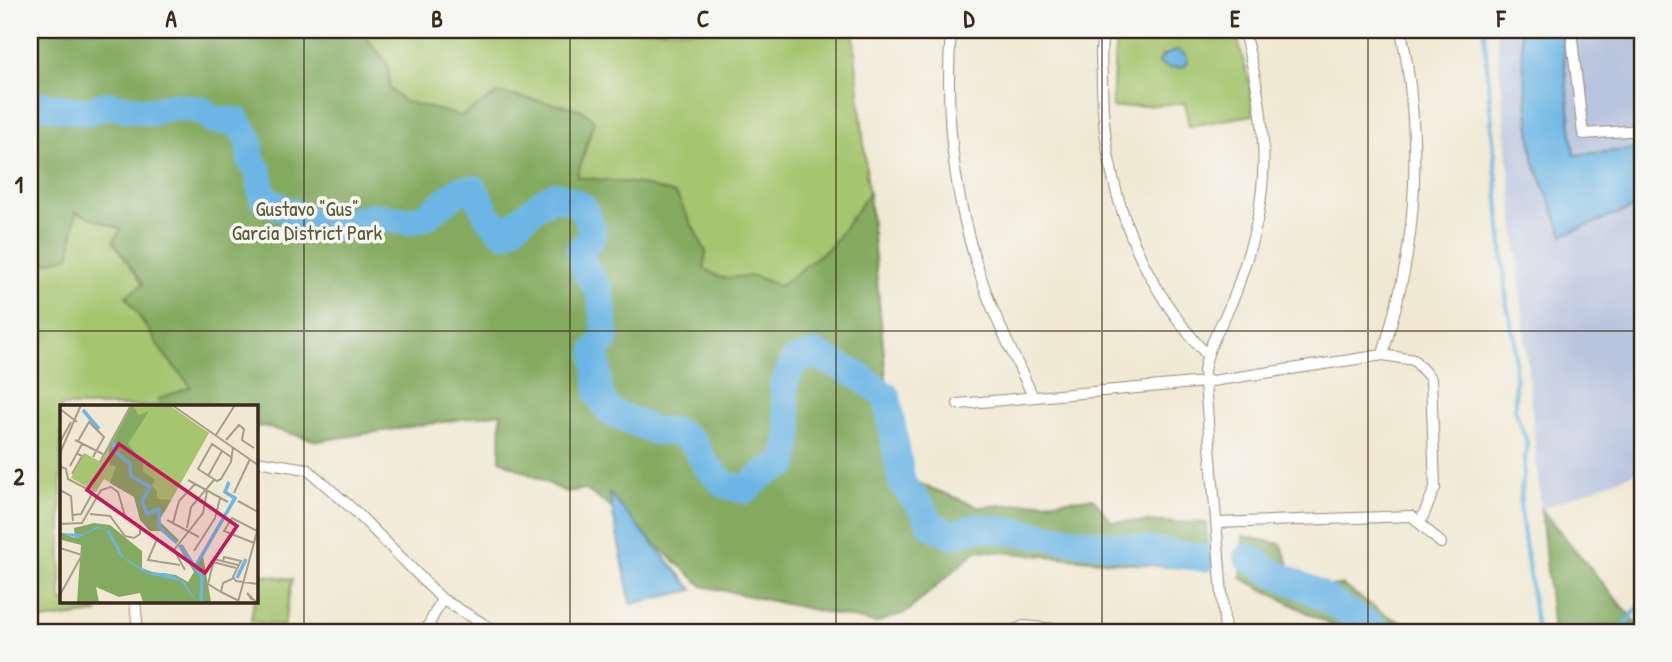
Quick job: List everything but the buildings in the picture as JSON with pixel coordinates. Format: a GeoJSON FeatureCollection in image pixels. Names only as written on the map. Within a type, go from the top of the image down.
{"type":"FeatureCollection","features":[{"type":"Feature","properties":{"kind":"lane"},"geometry":{"type":"LineString","coordinates":[[951,30],[947,79],[950,146],[964,220],[985,290],[1033,397]]}},
{"type":"Feature","properties":{"kind":"lane"},"geometry":{"type":"LineString","coordinates":[[1104,30],[1102,131],[1113,184],[1128,231],[1157,290],[1180,326],[1206,354]]}},
{"type":"Feature","properties":{"kind":"lane"},"geometry":{"type":"LineString","coordinates":[[1225,632],[1205,382],[1206,354],[1234,297],[1253,239],[1261,202],[1259,94],[1243,30]]}},
{"type":"Feature","properties":{"kind":"lane"},"geometry":{"type":"LineString","coordinates":[[1383,355],[1407,256],[1414,174],[1409,69],[1401,30]]}},
{"type":"Feature","properties":{"kind":"lane"},"geometry":{"type":"LineString","coordinates":[[1571,30],[1583,134],[1642,130]]}},
{"type":"Feature","properties":{"kind":"lane"},"geometry":{"type":"LineString","coordinates":[[958,404],[1205,382],[1383,355],[1413,360],[1431,379],[1435,488],[1420,523]]}},
{"type":"Feature","properties":{"kind":"lane"},"geometry":{"type":"LineString","coordinates":[[257,461],[307,469],[354,510],[442,598],[497,632]]}},
{"type":"Feature","properties":{"kind":"lane"},"geometry":{"type":"LineString","coordinates":[[1216,523],[1412,516],[1441,543]]}},
{"type":"Feature","properties":{"kind":"lane"},"geometry":{"type":"LineString","coordinates":[[425,632],[442,598]]}},
{"type":"Feature","properties":{"kind":"lane"},"geometry":{"type":"LineString","coordinates":[[135,602],[138,632]]}},
{"type":"Feature","properties":{"kind":"lane"},"geometry":{"type":"LineString","coordinates":[[1009,632],[1024,626],[1084,632]]}},
{"type":"Feature","properties":{"kind":"shaded area"},"geometry":{"type":"Polygon","coordinates":[[[1496,30],[1642,30],[1642,470],[1541,509],[1496,30]]]}},
{"type":"Feature","properties":{"kind":"green space","name":"Gustavo \"Gus\" Garcia District Park"},"geometry":{"type":"Polygon","coordinates":[[[30,30],[853,30],[884,358],[257,406],[60,405],[60,602],[95,602],[97,613],[30,621],[30,30]]]}},
{"type":"Feature","properties":{"kind":"green space","name":"Gustavo \"Gus\" Garcia District Park"},"geometry":{"type":"Polygon","coordinates":[[[30,30],[360,30],[387,63],[390,89],[403,101],[461,116],[499,93],[580,109],[594,120],[577,177],[640,184],[676,194],[706,252],[704,268],[721,278],[754,276],[780,286],[831,246],[869,193],[895,474],[979,507],[1093,498],[1111,521],[1207,523],[1206,570],[977,550],[907,612],[875,623],[703,586],[624,517],[585,489],[566,492],[500,460],[501,413],[318,441],[263,426],[257,427],[257,405],[160,405],[158,399],[191,387],[163,353],[126,296],[143,284],[113,241],[121,229],[76,212],[70,256],[47,263],[30,255],[30,30]]]}},
{"type":"Feature","properties":{"kind":"green space"},"geometry":{"type":"Polygon","coordinates":[[[1116,30],[1235,30],[1249,81],[1253,115],[1189,126],[1185,103],[1112,108],[1116,30]]]}},
{"type":"Feature","properties":{"kind":"green space"},"geometry":{"type":"Polygon","coordinates":[[[1541,509],[1642,630],[1642,632],[1553,632],[1541,509]]]}},
{"type":"Feature","properties":{"kind":"green space"},"geometry":{"type":"Polygon","coordinates":[[[1243,536],[1281,544],[1290,567],[1329,586],[1342,585],[1386,615],[1422,632],[1344,632],[1241,578],[1243,536]]]}},
{"type":"Feature","properties":{"kind":"green space"},"geometry":{"type":"Polygon","coordinates":[[[258,574],[292,579],[284,626],[251,621],[254,602],[257,602],[258,574]]]}},
{"type":"Feature","properties":{"kind":"water"},"geometry":{"type":"Polygon","coordinates":[[[1520,30],[1561,30],[1574,155],[1635,149],[1641,205],[1563,235],[1533,159],[1520,30]]]}},
{"type":"Feature","properties":{"kind":"water"},"geometry":{"type":"Polygon","coordinates":[[[1178,50],[1186,55],[1188,61],[1183,67],[1169,68],[1159,63],[1162,56],[1178,50]]]}},
{"type":"Feature","properties":{"kind":"water"},"geometry":{"type":"Polygon","coordinates":[[[609,493],[693,590],[631,604],[609,493]]]}},
{"type":"Feature","properties":{"kind":"waterway"},"geometry":{"type":"LineString","coordinates":[[1484,30],[1507,306],[1515,339],[1515,410],[1527,442],[1520,505],[1537,632]]}},
{"type":"Feature","properties":{"kind":"waterway"},"geometry":{"type":"LineString","coordinates":[[30,103],[86,112],[106,105],[151,112],[173,106],[202,110],[213,120],[237,121],[249,140],[251,160],[259,173],[263,198],[323,229],[372,216],[409,221],[425,217],[460,190],[474,189],[489,218],[504,233],[556,195],[582,206],[593,230],[590,240],[580,251],[585,270],[600,291],[606,338],[596,350],[599,395],[609,411],[655,431],[677,432],[693,442],[706,465],[724,484],[745,490],[766,472],[785,464],[790,431],[783,386],[795,360],[816,354],[861,377],[887,397],[902,484],[924,510],[931,525],[952,535],[977,527],[1204,558]]}},
{"type":"Feature","properties":{"kind":"waterway"},"geometry":{"type":"LineString","coordinates":[[1248,557],[1266,569],[1317,593],[1380,632]]}},
{"type":"Feature","properties":{"kind":"waterway"},"geometry":{"type":"LineString","coordinates":[[1627,632],[1626,622],[1642,604]]}}]}
